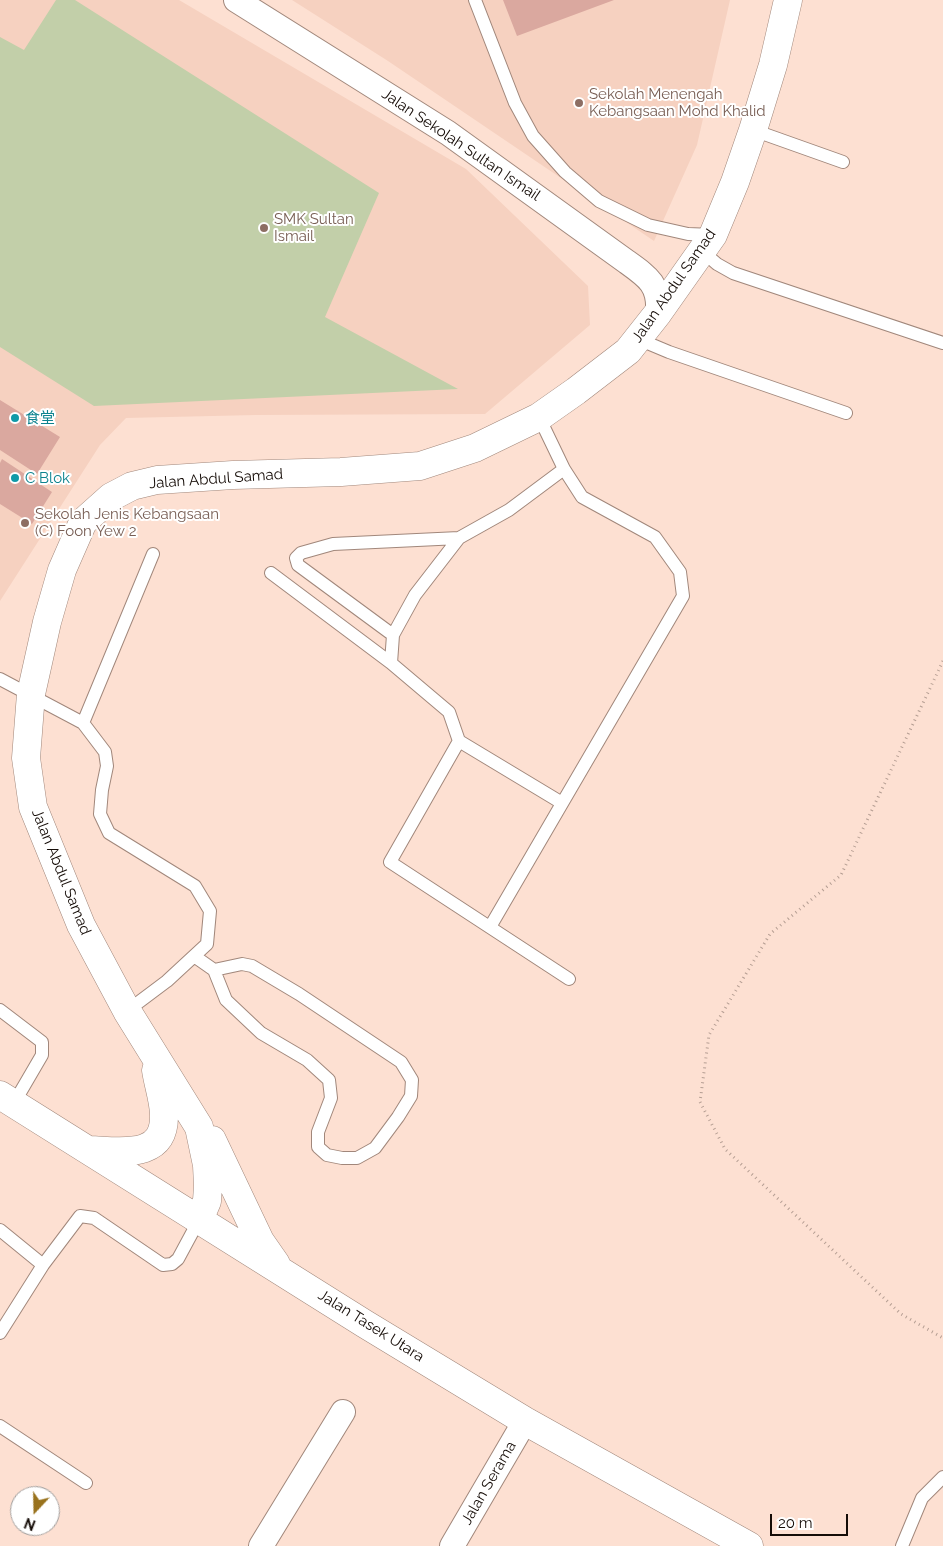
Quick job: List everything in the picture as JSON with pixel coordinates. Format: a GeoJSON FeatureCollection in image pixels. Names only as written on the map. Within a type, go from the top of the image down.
{"type":"FeatureCollection","features":[{"type":"Feature","properties":{"kind":"street","name":"Jalan Sekolah Sultan Ismail"},"geometry":{"type":"LineString","coordinates":[[236,0],[448,133],[627,262],[643,274],[655,287],[659,299],[658,313]]}},
{"type":"Feature","properties":{"kind":"street","name":"Jalan Abdul Samad"},"geometry":{"type":"LineString","coordinates":[[199,1220],[207,1201],[207,1165],[199,1127],[127,1011],[81,925],[33,807],[26,758],[31,694],[47,622],[62,570],[83,522],[112,497],[132,486],[157,480],[233,475],[342,472],[420,466],[475,448],[538,416],[576,391],[628,351],[708,243],[735,182],[753,130],[773,66],[788,0]]}},
{"type":"Feature","properties":{"kind":"street"},"geometry":{"type":"LineString","coordinates":[[90,1150],[142,1150],[156,1143],[161,1135],[164,1115],[152,1053]]}},
{"type":"Feature","properties":{"kind":"street"},"geometry":{"type":"LineString","coordinates":[[177,1094],[189,1101],[200,1113],[260,1241],[280,1271]]}},
{"type":"Feature","properties":{"kind":"street","name":"Jalan Tasek Utara"},"geometry":{"type":"LineString","coordinates":[[7,1099],[280,1271],[525,1420],[749,1546]]}},
{"type":"Feature","properties":{"kind":"street"},"geometry":{"type":"LineString","coordinates":[[261,1546],[343,1412]]}},
{"type":"Feature","properties":{"kind":"street","name":"Jalan Serama"},"geometry":{"type":"LineString","coordinates":[[452,1546],[525,1420]]}},
{"type":"Feature","properties":{"kind":"lane"},"geometry":{"type":"LineString","coordinates":[[475,0],[515,103],[533,136],[565,172],[599,201],[648,225],[688,234],[708,243],[717,264],[733,273],[943,343]]}},
{"type":"Feature","properties":{"kind":"lane"},"geometry":{"type":"LineString","coordinates":[[753,130],[843,162]]}},
{"type":"Feature","properties":{"kind":"lane"},"geometry":{"type":"LineString","coordinates":[[638,339],[669,352],[846,413]]}},
{"type":"Feature","properties":{"kind":"lane"},"geometry":{"type":"LineString","coordinates":[[490,927],[683,596],[680,572],[655,537],[582,496],[564,469],[538,416]]}},
{"type":"Feature","properties":{"kind":"lane"},"geometry":{"type":"LineString","coordinates":[[391,663],[392,635],[415,595],[459,538],[509,510],[564,469]]}},
{"type":"Feature","properties":{"kind":"lane"},"geometry":{"type":"LineString","coordinates":[[392,635],[298,564],[296,558],[301,553],[333,544],[459,538]]}},
{"type":"Feature","properties":{"kind":"lane"},"geometry":{"type":"LineString","coordinates":[[83,723],[154,554]]}},
{"type":"Feature","properties":{"kind":"lane"},"geometry":{"type":"LineString","coordinates":[[271,574],[391,663],[449,712],[459,741],[562,803]]}},
{"type":"Feature","properties":{"kind":"lane"},"geometry":{"type":"LineString","coordinates":[[0,679],[83,723],[105,752],[107,766],[100,814],[109,833],[196,886],[210,911],[207,944],[157,989],[127,1011]]}},
{"type":"Feature","properties":{"kind":"lane"},"geometry":{"type":"LineString","coordinates":[[459,741],[390,862],[569,979]]}},
{"type":"Feature","properties":{"kind":"lane"},"geometry":{"type":"LineString","coordinates":[[194,956],[214,970],[226,1000],[261,1033],[307,1060],[329,1080],[331,1098],[318,1132],[318,1147],[327,1155],[342,1158],[357,1158],[374,1148],[398,1117],[410,1096],[412,1080],[401,1062],[299,994],[252,966],[242,964],[214,970]]}},
{"type":"Feature","properties":{"kind":"lane"},"geometry":{"type":"LineString","coordinates":[[0,1010],[42,1042],[42,1055],[7,1099]]}},
{"type":"Feature","properties":{"kind":"lane"},"geometry":{"type":"LineString","coordinates":[[0,1333],[43,1265],[80,1216],[94,1218],[163,1265],[172,1264],[178,1259],[199,1220]]}},
{"type":"Feature","properties":{"kind":"lane"},"geometry":{"type":"LineString","coordinates":[[0,1230],[43,1265]]}},
{"type":"Feature","properties":{"kind":"lane"},"geometry":{"type":"LineString","coordinates":[[0,1426],[86,1483]]}},
{"type":"Feature","properties":{"kind":"lane"},"geometry":{"type":"LineString","coordinates":[[902,1546],[922,1498],[943,1477]]}},
{"type":"Feature","properties":{"kind":"path"},"geometry":{"type":"LineString","coordinates":[[943,660],[841,875],[770,934],[709,1035],[700,1102],[725,1149],[901,1314],[943,1338]]}},
{"type":"Feature","properties":{"kind":"shaded area","name":"SMK Sultan Ismail"},"geometry":{"type":"Polygon","coordinates":[[[0,0],[179,0],[466,169],[588,286],[590,325],[485,414],[256,415],[126,418],[100,445],[0,601],[0,0]]]}},
{"type":"Feature","properties":{"kind":"shaded area","name":"Sekolah Menengah Kebangsaan Mohd Khalid"},"geometry":{"type":"Polygon","coordinates":[[[292,0],[730,0],[697,145],[654,241],[388,61],[292,0]]]}},
{"type":"Feature","properties":{"kind":"green space","name":"SMK Sultan Ismail"},"geometry":{"type":"Polygon","coordinates":[[[56,0],[75,0],[379,193],[325,317],[458,389],[94,406],[0,347],[0,37],[24,50],[56,0]]]}},
{"type":"Feature","properties":{"kind":"building"},"geometry":{"type":"Polygon","coordinates":[[[503,0],[614,0],[517,36],[503,0]]]}},
{"type":"Feature","properties":{"kind":"building","name":"食堂"},"geometry":{"type":"Polygon","coordinates":[[[0,400],[60,437],[37,474],[0,450],[0,400]]]}},
{"type":"Feature","properties":{"kind":"building","name":"C Blok"},"geometry":{"type":"Polygon","coordinates":[[[2,459],[52,492],[32,524],[0,504],[0,463],[2,459]]]}},
{"type":"Feature","properties":{"kind":"place","name":"Sekolah Menengah Kebangsaan Mohd Khalid"},"geometry":{"type":"Point","coordinates":[579,103]}},
{"type":"Feature","properties":{"kind":"place","name":"SMK Sultan Ismail"},"geometry":{"type":"Point","coordinates":[264,228]}},
{"type":"Feature","properties":{"kind":"place","name":"食堂"},"geometry":{"type":"Point","coordinates":[15,418]}},
{"type":"Feature","properties":{"kind":"place","name":"C Blok"},"geometry":{"type":"Point","coordinates":[15,478]}},
{"type":"Feature","properties":{"kind":"place","name":"Sekolah Jenis Kebangsaan (C) Foon Yew 2"},"geometry":{"type":"Point","coordinates":[25,523]}}]}
